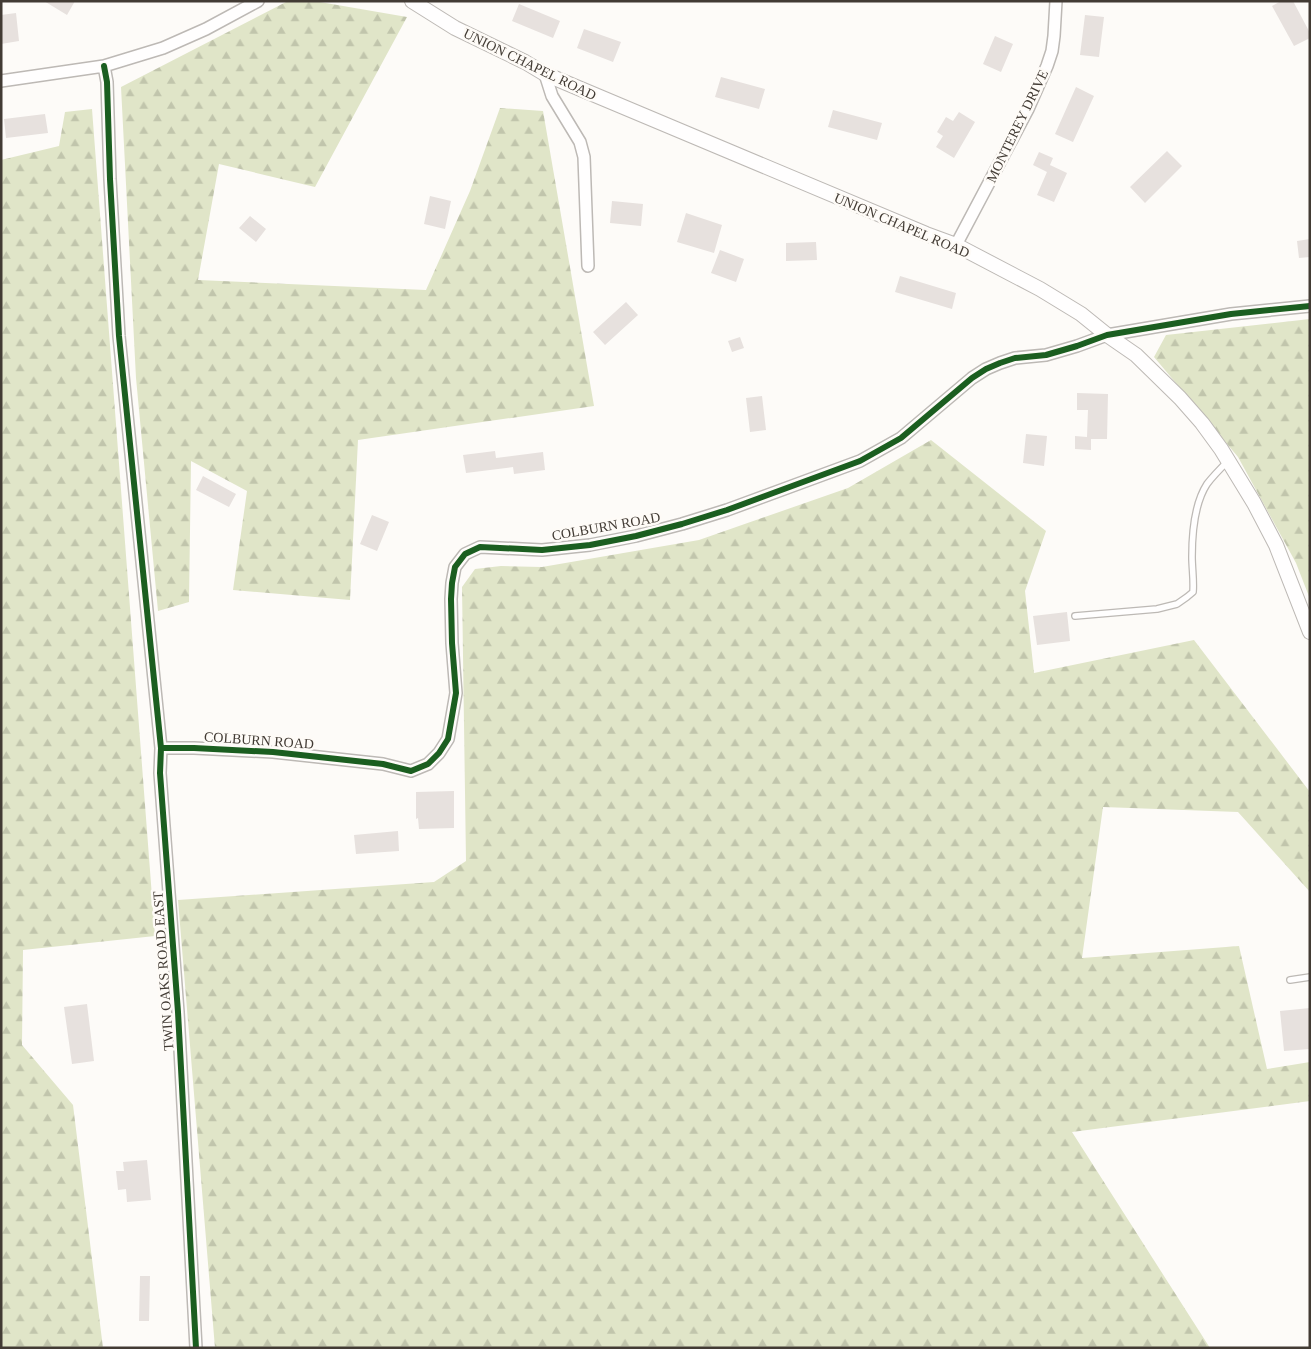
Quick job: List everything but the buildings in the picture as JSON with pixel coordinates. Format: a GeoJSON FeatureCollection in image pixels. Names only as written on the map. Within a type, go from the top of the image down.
{"type":"FeatureCollection","features":[{"type":"Feature","properties":{"kind":"street"},"geometry":{"type":"LineString","coordinates":[[1,81],[104,66],[163,48],[206,29],[258,1]]}},
{"type":"Feature","properties":{"kind":"street","name":"UNION CHAPEL ROAD"},"geometry":{"type":"LineString","coordinates":[[412,1],[455,28],[525,62],[545,74],[956,245],[1040,289],[1081,314],[1136,355],[1180,398],[1202,423],[1254,503],[1276,545],[1310,632]]}},
{"type":"Feature","properties":{"kind":"street","name":"MONTEREY DRIVE"},"geometry":{"type":"LineString","coordinates":[[956,245],[1023,118],[1047,66],[1052,51],[1056,1]]}},
{"type":"Feature","properties":{"kind":"street","name":"TWIN OAKS ROAD EAST"},"geometry":{"type":"LineString","coordinates":[[104,66],[107,82],[110,180],[120,336],[161,748],[160,773],[173,929],[183,1086],[196,1348]]}},
{"type":"Feature","properties":{"kind":"street"},"geometry":{"type":"LineString","coordinates":[[545,74],[552,96],[580,142],[584,157],[588,266]]}},
{"type":"Feature","properties":{"kind":"street","name":"COLBURN ROAD"},"geometry":{"type":"LineString","coordinates":[[161,748],[273,752],[382,764],[411,771],[428,764],[439,753],[448,739],[456,693],[452,642],[452,582],[455,567],[465,554],[480,547],[542,550],[590,545],[636,536],[727,510],[860,461],[901,438],[937,409],[960,387],[986,369],[1015,358],[1046,355],[1107,335],[1231,314],[1310,306]]}},
{"type":"Feature","properties":{"kind":"lane"},"geometry":{"type":"LineString","coordinates":[[1075,616],[1157,609],[1177,604],[1193,592],[1193,533],[1200,499],[1206,486],[1228,461]]}},
{"type":"Feature","properties":{"kind":"lane"},"geometry":{"type":"LineString","coordinates":[[1290,980],[1310,977]]}},
{"type":"Feature","properties":{"kind":"green space"},"geometry":{"type":"Polygon","coordinates":[[[288,1],[314,1],[407,17],[315,187],[219,164],[198,280],[426,290],[470,191],[500,108],[543,111],[594,406],[358,440],[350,600],[233,590],[247,491],[191,461],[189,602],[158,611],[136,378],[121,87],[288,1]]]}},
{"type":"Feature","properties":{"kind":"green space"},"geometry":{"type":"Polygon","coordinates":[[[92,109],[155,936],[23,950],[22,1045],[73,1105],[103,1348],[1,1348],[1,160],[59,146],[65,112],[92,109]]]}},
{"type":"Feature","properties":{"kind":"green space"},"geometry":{"type":"Polygon","coordinates":[[[1310,319],[1310,599],[1296,563],[1238,457],[1154,357],[1166,335],[1310,319]]]}},
{"type":"Feature","properties":{"kind":"green space"},"geometry":{"type":"Polygon","coordinates":[[[931,440],[1046,531],[1025,591],[1034,673],[1194,640],[1310,792],[1310,892],[1238,812],[1103,807],[1082,958],[1239,946],[1267,1069],[1310,1062],[1310,1101],[1072,1132],[1210,1348],[215,1348],[178,900],[434,882],[466,861],[462,587],[475,569],[501,566],[542,567],[699,540],[848,488],[931,440]]]}},
{"type":"Feature","properties":{"kind":"cycle path"},"geometry":{"type":"LineString","coordinates":[[104,66],[107,82],[110,179],[119,336],[161,748],[160,773],[178,1012],[196,1348]]}},
{"type":"Feature","properties":{"kind":"cycle path"},"geometry":{"type":"LineString","coordinates":[[161,748],[273,752],[383,764],[411,771],[428,764],[439,753],[448,739],[456,693],[452,643],[452,583],[455,567],[465,554],[480,547],[542,550],[590,545],[636,536],[727,510],[860,461],[901,438],[972,378],[986,369],[1015,358],[1046,355],[1107,335],[1231,314],[1310,306]]}}]}
